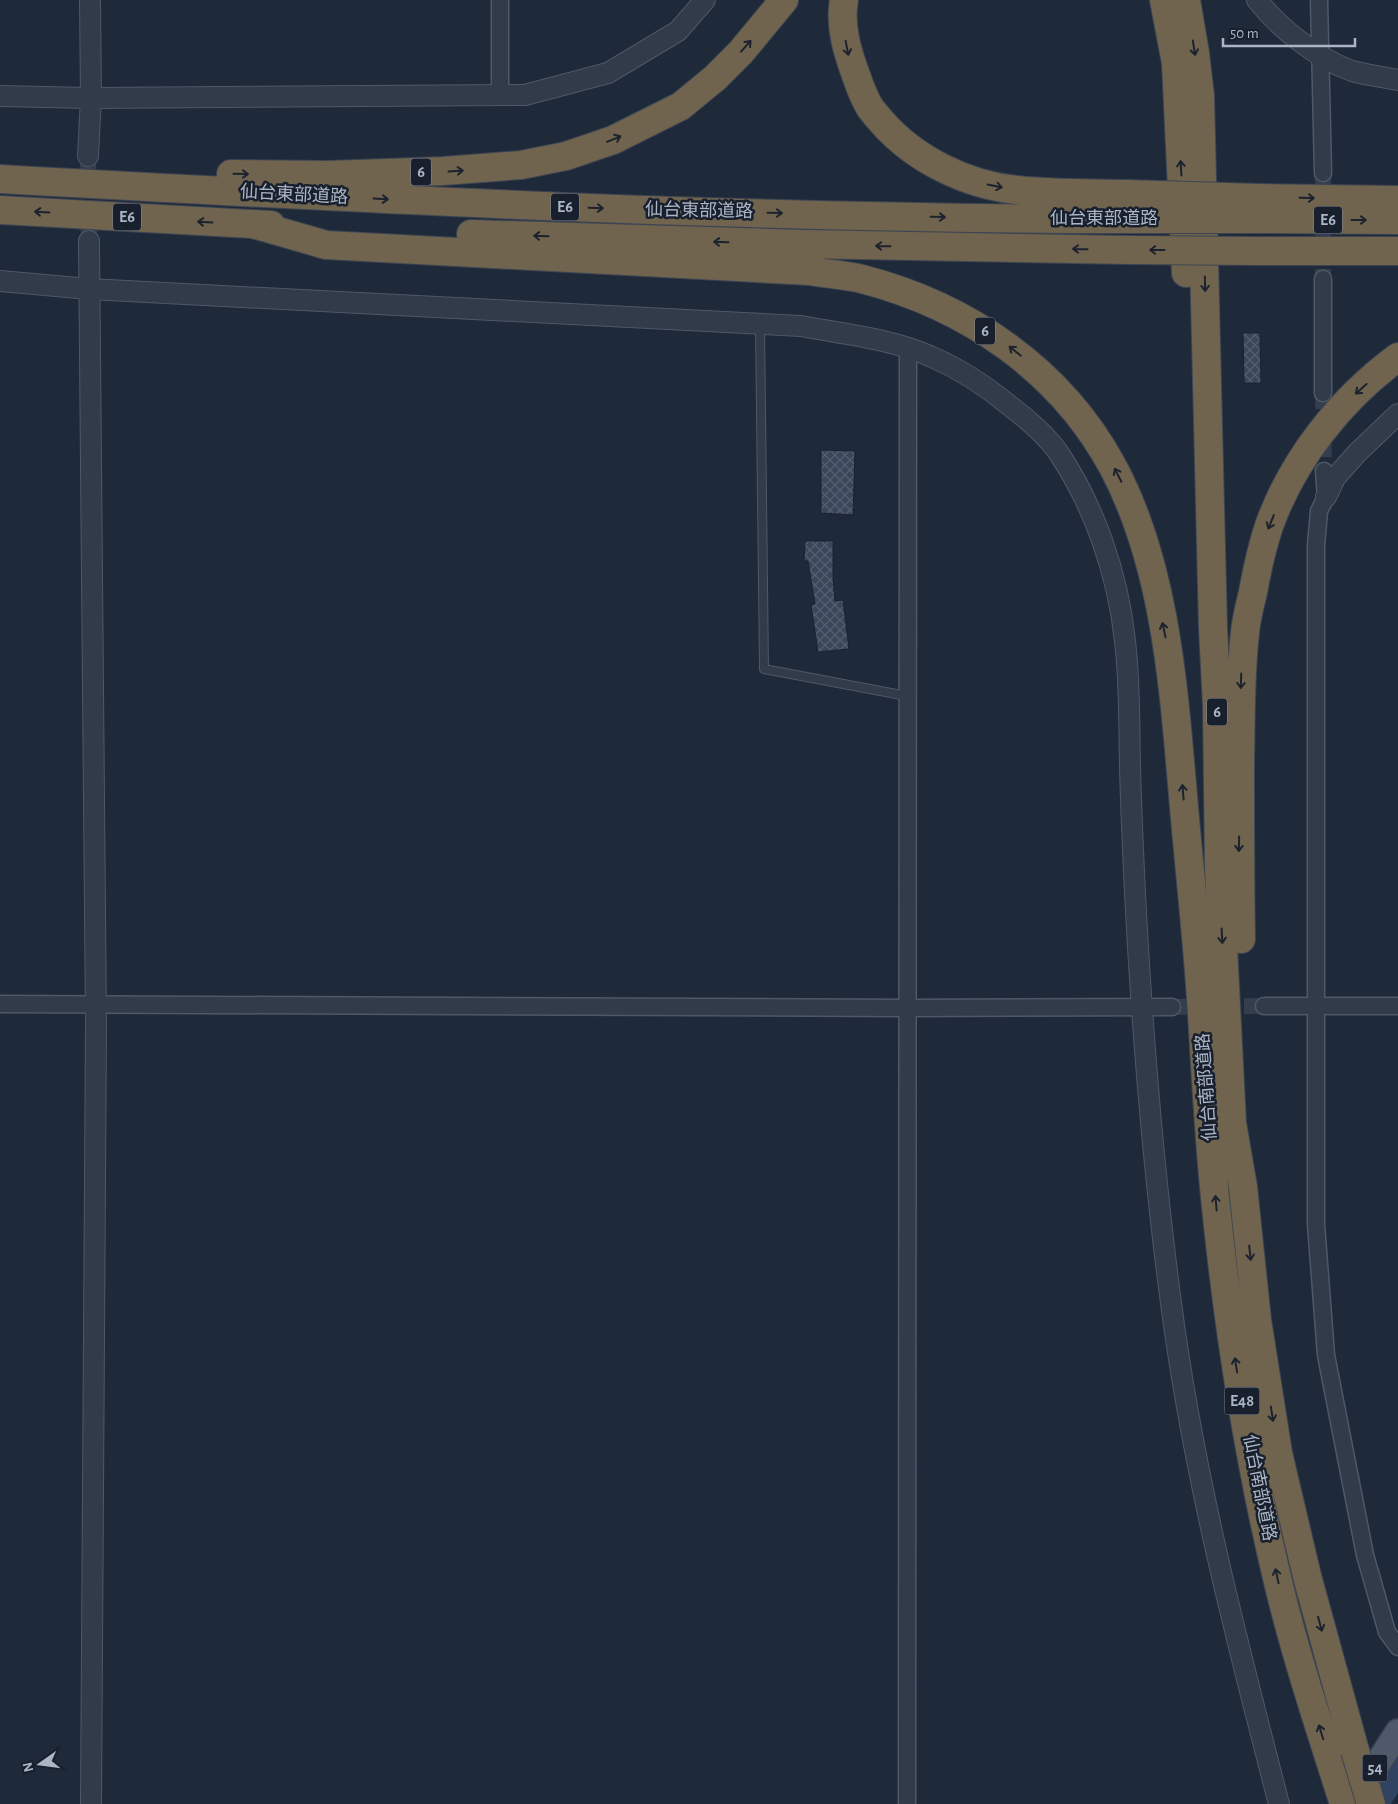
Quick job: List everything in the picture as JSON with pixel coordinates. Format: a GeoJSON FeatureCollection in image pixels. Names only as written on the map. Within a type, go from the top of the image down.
{"type":"FeatureCollection","features":[{"type":"Feature","properties":{"kind":"highway","name":"6"},"geometry":{"type":"LineString","coordinates":[[0,175],[196,173],[328,175],[443,172],[521,165],[566,156],[613,140],[681,106],[715,78],[741,52],[784,0]]}},
{"type":"Feature","properties":{"kind":"highway"},"geometry":{"type":"LineString","coordinates":[[844,0],[845,39],[848,55],[858,82],[869,107],[892,133],[909,148],[932,162],[985,184],[1129,206]]}},
{"type":"Feature","properties":{"kind":"highway","name":"6"},"geometry":{"type":"LineString","coordinates":[[1164,0],[1176,63],[1194,488],[1205,909],[1202,1015]]}},
{"type":"Feature","properties":{"kind":"highway","name":"6"},"geometry":{"type":"LineString","coordinates":[[1186,0],[1200,96],[1220,878],[1232,1123],[1243,1188]]}},
{"type":"Feature","properties":{"kind":"highway","name":"仙台東部道路"},"geometry":{"type":"LineString","coordinates":[[0,179],[624,209],[1007,219],[1129,206],[1258,209],[1398,220]]}},
{"type":"Feature","properties":{"kind":"highway"},"geometry":{"type":"LineString","coordinates":[[1258,209],[1398,200]]}},
{"type":"Feature","properties":{"kind":"highway","name":"仙台東部道路"},"geometry":{"type":"LineString","coordinates":[[0,210],[431,233],[632,239],[1007,249],[1398,251]]}},
{"type":"Feature","properties":{"kind":"highway","name":"6"},"geometry":{"type":"LineString","coordinates":[[253,224],[326,245],[810,271],[858,278],[905,292],[940,306],[1004,342],[1062,394],[1088,426],[1110,462],[1140,528],[1152,570],[1168,654],[1182,781],[1202,1015]]}},
{"type":"Feature","properties":{"kind":"highway","name":"6"},"geometry":{"type":"LineString","coordinates":[[1243,1188],[1245,1121],[1239,854],[1241,677],[1245,631],[1256,575],[1269,526],[1288,485],[1308,450],[1332,419],[1357,392],[1398,357]]}},
{"type":"Feature","properties":{"kind":"highway","name":"仙台南部道路"},"geometry":{"type":"LineString","coordinates":[[1202,1015],[1216,1207],[1233,1344],[1252,1458],[1279,1587],[1344,1804]]}},
{"type":"Feature","properties":{"kind":"highway","name":"仙台南部道路"},"geometry":{"type":"LineString","coordinates":[[1243,1188],[1257,1320],[1278,1452],[1307,1576],[1354,1752],[1371,1804]]}},
{"type":"Feature","properties":{"kind":"main road","name":"54"},"geometry":{"type":"LineString","coordinates":[[1351,1804],[1398,1732]]}},
{"type":"Feature","properties":{"kind":"street"},"geometry":{"type":"LineString","coordinates":[[88,156],[91,98],[90,0]]}},
{"type":"Feature","properties":{"kind":"street"},"geometry":{"type":"LineString","coordinates":[[500,0],[500,95]]}},
{"type":"Feature","properties":{"kind":"street"},"geometry":{"type":"LineString","coordinates":[[0,96],[91,98],[525,95],[608,73],[678,31],[705,0]]}},
{"type":"Feature","properties":{"kind":"street"},"geometry":{"type":"LineString","coordinates":[[1256,0],[1297,39],[1320,56],[1353,71],[1398,80]]}},
{"type":"Feature","properties":{"kind":"street"},"geometry":{"type":"LineString","coordinates":[[1319,0],[1323,173]]}},
{"type":"Feature","properties":{"kind":"street"},"geometry":{"type":"LineString","coordinates":[[89,241],[95,1004],[91,1804]]}},
{"type":"Feature","properties":{"kind":"street"},"geometry":{"type":"LineString","coordinates":[[1322,393],[1323,279]]}},
{"type":"Feature","properties":{"kind":"street"},"geometry":{"type":"LineString","coordinates":[[0,281],[90,289],[801,326],[873,339],[932,356],[987,388],[1024,416],[1056,449],[1082,491],[1103,545],[1116,587],[1126,641],[1135,893],[1142,1007],[1153,1144],[1171,1306],[1196,1460],[1227,1603],[1279,1804]]}},
{"type":"Feature","properties":{"kind":"street"},"geometry":{"type":"LineString","coordinates":[[907,1804],[908,349]]}},
{"type":"Feature","properties":{"kind":"street"},"geometry":{"type":"LineString","coordinates":[[1398,414],[1357,453],[1335,478],[1319,511],[1316,546],[1315,1006],[1316,1224],[1326,1354],[1365,1555],[1387,1632],[1398,1647]]}},
{"type":"Feature","properties":{"kind":"street"},"geometry":{"type":"LineString","coordinates":[[1324,471],[1326,497]]}},
{"type":"Feature","properties":{"kind":"street"},"geometry":{"type":"LineString","coordinates":[[0,1004],[907,1008],[1172,1007]]}},
{"type":"Feature","properties":{"kind":"street"},"geometry":{"type":"LineString","coordinates":[[1264,1006],[1398,1006]]}},
{"type":"Feature","properties":{"kind":"lane"},"geometry":{"type":"LineString","coordinates":[[760,324],[764,669],[907,696]]}},
{"type":"Feature","properties":{"kind":"building"},"geometry":{"type":"Polygon","coordinates":[[[1243,333],[1260,333],[1261,383],[1244,383],[1243,333]]]}},
{"type":"Feature","properties":{"kind":"building"},"geometry":{"type":"Polygon","coordinates":[[[821,450],[855,451],[853,515],[821,513],[821,450]]]}},
{"type":"Feature","properties":{"kind":"building"},"geometry":{"type":"Polygon","coordinates":[[[805,541],[833,541],[835,601],[843,600],[849,649],[818,652],[811,605],[815,604],[808,561],[804,561],[805,541]]]}},
{"type":"Feature","properties":{"kind":"waterway"},"geometry":{"type":"LineString","coordinates":[[1372,1804],[1396,1766]]}},
{"type":"Feature","properties":{"kind":"tunnel"},"geometry":{"type":"LineString","coordinates":[[88,156],[89,241]]}},
{"type":"Feature","properties":{"kind":"tunnel"},"geometry":{"type":"LineString","coordinates":[[1323,173],[1323,279]]}},
{"type":"Feature","properties":{"kind":"tunnel"},"geometry":{"type":"LineString","coordinates":[[1323,393],[1324,471]]}},
{"type":"Feature","properties":{"kind":"tunnel"},"geometry":{"type":"LineString","coordinates":[[1172,1007],[1264,1006]]}}]}
